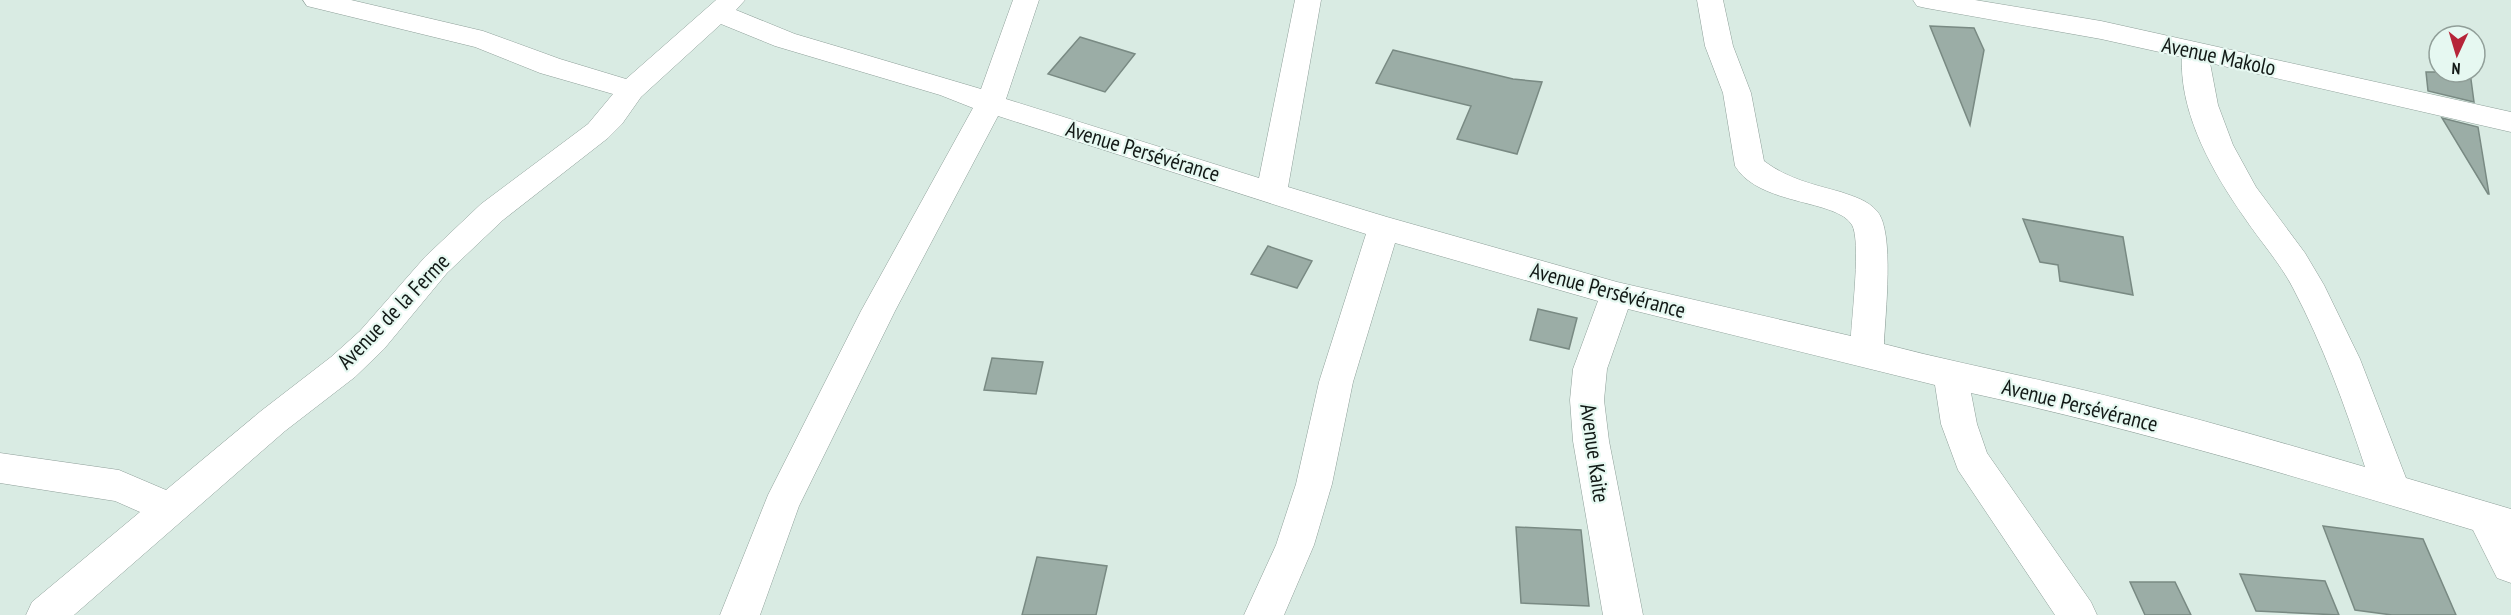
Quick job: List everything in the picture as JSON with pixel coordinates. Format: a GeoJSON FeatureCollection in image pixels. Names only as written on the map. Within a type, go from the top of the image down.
{"type":"FeatureCollection","features":[{"type":"Feature","properties":{"kind":"street"},"geometry":{"type":"LineString","coordinates":[[316,0],[483,40],[550,66],[631,90]]}},
{"type":"Feature","properties":{"kind":"street"},"geometry":{"type":"LineString","coordinates":[[740,615],[781,506],[878,311],[991,104],[1026,0]]}},
{"type":"Feature","properties":{"kind":"street"},"geometry":{"type":"LineString","coordinates":[[1272,192],[1308,0]]}},
{"type":"Feature","properties":{"kind":"street"},"geometry":{"type":"LineString","coordinates":[[1710,0],[1719,46],[1737,93],[1750,166],[1771,182],[1852,207],[1867,220],[1872,243],[1867,353]]}},
{"type":"Feature","properties":{"kind":"street","name":"Avenue Makolo"},"geometry":{"type":"LineString","coordinates":[[1926,0],[2102,30],[2511,122]]}},
{"type":"Feature","properties":{"kind":"street","name":"Avenue de la Ferme"},"geometry":{"type":"LineString","coordinates":[[46,615],[273,421],[365,347],[436,265],[492,212],[598,131],[612,117],[631,90],[725,7]]}},
{"type":"Feature","properties":{"kind":"street","name":"Avenue Persévérance"},"geometry":{"type":"LineString","coordinates":[[725,7],[785,40],[950,88],[991,104],[1384,228],[1617,294],[1951,375],[2045,395],[2247,447],[2498,521]]}},
{"type":"Feature","properties":{"kind":"street"},"geometry":{"type":"LineString","coordinates":[[2196,51],[2193,66],[2196,82],[2228,163],[2245,195],[2294,260],[2308,286],[2356,388],[2391,488]]}},
{"type":"Feature","properties":{"kind":"street"},"geometry":{"type":"LineString","coordinates":[[1264,615],[1295,545],[1314,484],[1336,382],[1384,228]]}},
{"type":"Feature","properties":{"kind":"street","name":"Avenue Kaite"},"geometry":{"type":"LineString","coordinates":[[1617,294],[1590,369],[1587,400],[1591,441],[1623,615]]}},
{"type":"Feature","properties":{"kind":"street"},"geometry":{"type":"LineString","coordinates":[[1951,375],[1959,424],[1971,459],[2077,615]]}},
{"type":"Feature","properties":{"kind":"street"},"geometry":{"type":"LineString","coordinates":[[0,468],[119,486],[171,509]]}},
{"type":"Feature","properties":{"kind":"street"},"geometry":{"type":"LineString","coordinates":[[2498,521],[2511,566]]}},
{"type":"Feature","properties":{"kind":"building"},"geometry":{"type":"Polygon","coordinates":[[[1930,26],[1974,28],[1984,50],[1970,125],[1930,26]]]}},
{"type":"Feature","properties":{"kind":"building"},"geometry":{"type":"Polygon","coordinates":[[[1080,37],[1135,54],[1105,92],[1048,74],[1080,37]]]}},
{"type":"Feature","properties":{"kind":"building"},"geometry":{"type":"Polygon","coordinates":[[[1393,50],[1513,79],[1542,82],[1517,154],[1457,139],[1471,106],[1376,83],[1393,50]]]}},
{"type":"Feature","properties":{"kind":"building"},"geometry":{"type":"Polygon","coordinates":[[[2427,84],[2472,84],[2474,102],[2428,91],[2427,84]]]}},
{"type":"Feature","properties":{"kind":"building"},"geometry":{"type":"Polygon","coordinates":[[[2442,118],[2478,127],[2489,194],[2488,194],[2442,118]]]}},
{"type":"Feature","properties":{"kind":"building"},"geometry":{"type":"Polygon","coordinates":[[[2023,219],[2123,237],[2133,295],[2060,281],[2058,265],[2040,262],[2023,219]]]}},
{"type":"Feature","properties":{"kind":"building"},"geometry":{"type":"Polygon","coordinates":[[[1268,246],[1312,261],[1297,288],[1251,274],[1268,246]]]}},
{"type":"Feature","properties":{"kind":"building"},"geometry":{"type":"Polygon","coordinates":[[[1538,309],[1577,318],[1569,349],[1530,340],[1538,309]]]}},
{"type":"Feature","properties":{"kind":"building"},"geometry":{"type":"Polygon","coordinates":[[[992,358],[1043,362],[1036,394],[984,390],[992,358]]]}},
{"type":"Feature","properties":{"kind":"building"},"geometry":{"type":"Polygon","coordinates":[[[2323,526],[2423,539],[2456,615],[2392,615],[2355,610],[2323,526]]]}},
{"type":"Feature","properties":{"kind":"building"},"geometry":{"type":"Polygon","coordinates":[[[1516,527],[1581,530],[1589,606],[1521,603],[1516,527]]]}},
{"type":"Feature","properties":{"kind":"building"},"geometry":{"type":"Polygon","coordinates":[[[1037,557],[1107,566],[1096,615],[1022,615],[1037,557]]]}},
{"type":"Feature","properties":{"kind":"building"},"geometry":{"type":"Polygon","coordinates":[[[2240,574],[2325,581],[2339,615],[2256,611],[2240,574]]]}},
{"type":"Feature","properties":{"kind":"building"},"geometry":{"type":"Polygon","coordinates":[[[2130,582],[2175,582],[2191,615],[2145,615],[2130,582]]]}}]}
